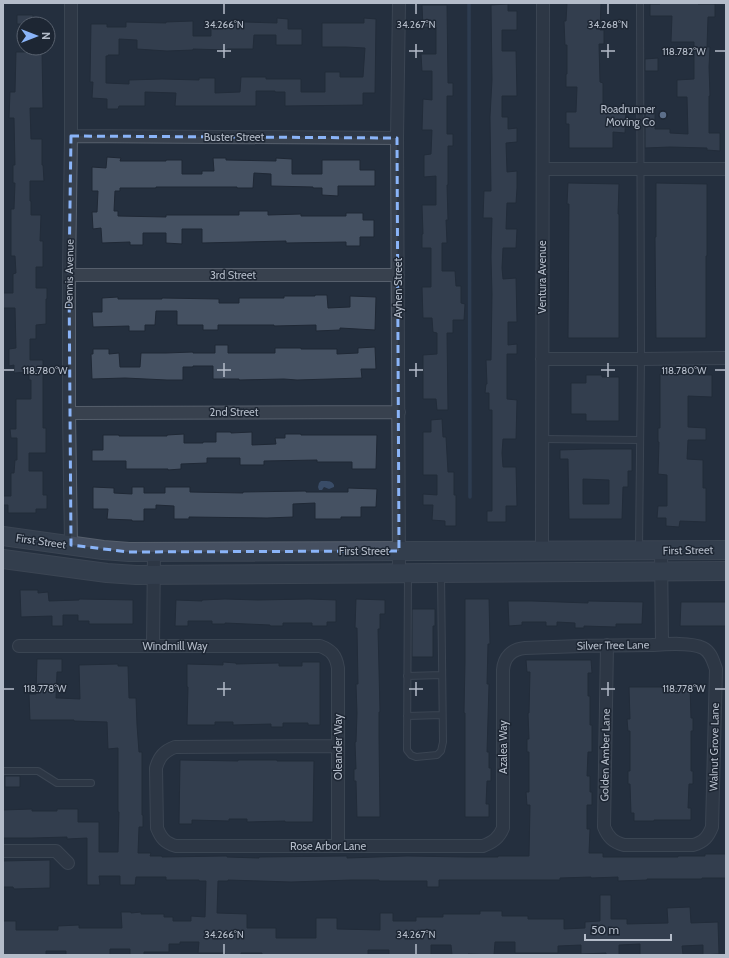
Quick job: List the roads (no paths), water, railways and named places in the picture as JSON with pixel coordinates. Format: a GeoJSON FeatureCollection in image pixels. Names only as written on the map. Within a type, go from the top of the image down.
{"type":"FeatureCollection","features":[{"type":"Feature","properties":{"kind":"main road","name":"First Street"},"geometry":{"type":"LineString","coordinates":[[3,536],[103,550],[129,552],[726,550]]}},
{"type":"Feature","properties":{"kind":"main road","name":"First Street"},"geometry":{"type":"LineString","coordinates":[[3,559],[107,573],[136,575],[726,571]]}},
{"type":"Feature","properties":{"kind":"street","name":"Dennis Avenue"},"geometry":{"type":"LineString","coordinates":[[71,3],[72,136],[69,275],[71,545]]}},
{"type":"Feature","properties":{"kind":"street","name":"Ayhen Street"},"geometry":{"type":"LineString","coordinates":[[399,3],[397,138],[399,551],[404,573]]}},
{"type":"Feature","properties":{"kind":"street","name":"Ventura Avenue"},"geometry":{"type":"LineString","coordinates":[[542,3],[542,550]]}},
{"type":"Feature","properties":{"kind":"street","name":"Buster Street"},"geometry":{"type":"LineString","coordinates":[[72,136],[397,138]]}},
{"type":"Feature","properties":{"kind":"street"},"geometry":{"type":"LineString","coordinates":[[543,170],[726,168]]}},
{"type":"Feature","properties":{"kind":"street","name":"3rd Street"},"geometry":{"type":"LineString","coordinates":[[69,275],[398,275]]}},
{"type":"Feature","properties":{"kind":"street"},"geometry":{"type":"LineString","coordinates":[[542,359],[726,358]]}},
{"type":"Feature","properties":{"kind":"street","name":"2nd Street"},"geometry":{"type":"LineString","coordinates":[[69,413],[399,412]]}},
{"type":"Feature","properties":{"kind":"street"},"geometry":{"type":"LineString","coordinates":[[661,550],[662,644]]}},
{"type":"Feature","properties":{"kind":"street"},"geometry":{"type":"LineString","coordinates":[[153,646],[154,552]]}},
{"type":"Feature","properties":{"kind":"street","name":"Silver Tree Lane"},"geometry":{"type":"LineString","coordinates":[[512,652],[520,648],[662,644],[695,645],[705,649],[710,655]]}},
{"type":"Feature","properties":{"kind":"street","name":"Golden Amber Lane"},"geometry":{"type":"LineString","coordinates":[[607,645],[604,827],[607,834],[611,839],[624,845],[693,845],[706,838]]}},
{"type":"Feature","properties":{"kind":"street","name":"Windmill Way"},"geometry":{"type":"LineString","coordinates":[[18,646],[320,646],[330,651]]}},
{"type":"Feature","properties":{"kind":"street","name":"Oleander Way"},"geometry":{"type":"LineString","coordinates":[[330,651],[334,655],[338,668],[338,846]]}},
{"type":"Feature","properties":{"kind":"street","name":"Azalea Way"},"geometry":{"type":"LineString","coordinates":[[493,842],[500,835],[503,828],[503,665],[512,652]]}},
{"type":"Feature","properties":{"kind":"street","name":"Walnut Grove Lane"},"geometry":{"type":"LineString","coordinates":[[706,838],[712,827],[716,668],[710,655]]}},
{"type":"Feature","properties":{"kind":"street","name":"Rose Arbor Lane"},"geometry":{"type":"LineString","coordinates":[[338,746],[175,747],[169,749],[163,753],[156,768],[157,828],[160,836],[170,844],[176,846],[483,846],[493,842]]}},
{"type":"Feature","properties":{"kind":"street"},"geometry":{"type":"LineString","coordinates":[[3,851],[56,851],[68,863]]}},
{"type":"Feature","properties":{"kind":"lane"},"geometry":{"type":"LineString","coordinates":[[639,550],[641,359],[640,3]]}},
{"type":"Feature","properties":{"kind":"lane"},"geometry":{"type":"LineString","coordinates":[[542,439],[640,440]]}},
{"type":"Feature","properties":{"kind":"lane"},"geometry":{"type":"LineString","coordinates":[[404,573],[407,676],[407,750],[411,755],[416,757],[437,755],[441,751],[441,573]]}},
{"type":"Feature","properties":{"kind":"lane"},"geometry":{"type":"LineString","coordinates":[[407,676],[442,675]]}},
{"type":"Feature","properties":{"kind":"lane"},"geometry":{"type":"LineString","coordinates":[[407,716],[442,715]]}},
{"type":"Feature","properties":{"kind":"lane"},"geometry":{"type":"LineString","coordinates":[[3,771],[38,771],[57,783],[91,783]]}},
{"type":"Feature","properties":{"kind":"water"},"geometry":{"type":"Polygon","coordinates":[[[321,481],[333,483],[334,487],[329,489],[324,487],[322,490],[319,490],[318,487],[321,481]]]}},
{"type":"Feature","properties":{"kind":"waterway"},"geometry":{"type":"LineString","coordinates":[[469,3],[470,497]]}},
{"type":"Feature","properties":{"kind":"place","name":"Roadrunner Moving Co"},"geometry":{"type":"Point","coordinates":[663,115]}}]}
